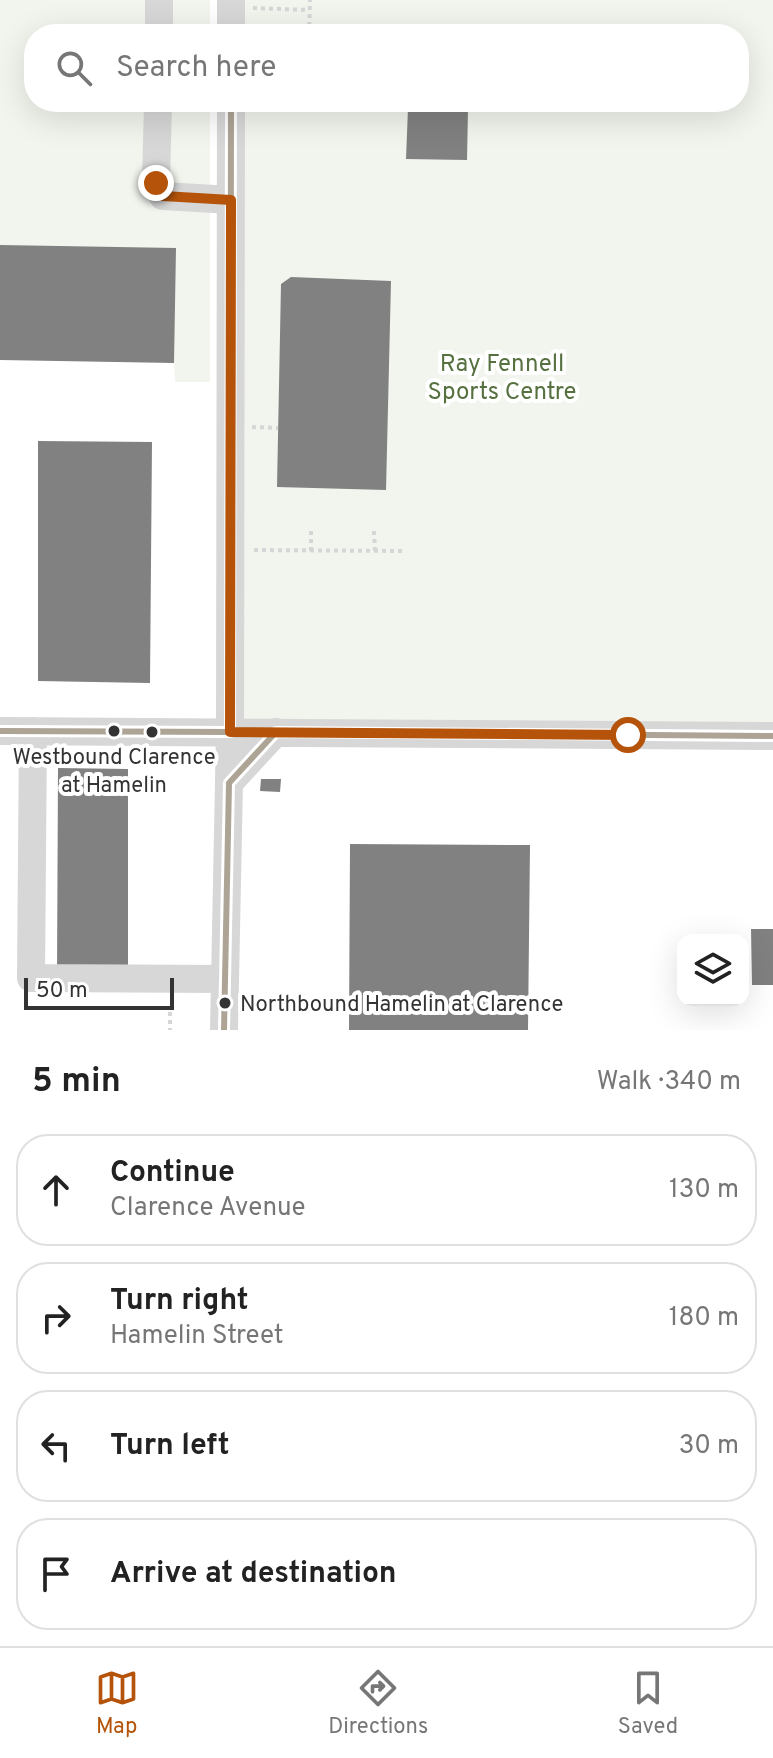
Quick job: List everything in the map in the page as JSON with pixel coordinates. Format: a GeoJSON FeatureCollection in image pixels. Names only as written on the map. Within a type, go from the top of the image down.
{"type":"FeatureCollection","features":[{"type":"Feature","properties":{"kind":"street"},"geometry":{"type":"LineString","coordinates":[[159,0],[159,24]]}},
{"type":"Feature","properties":{"kind":"street"},"geometry":{"type":"LineString","coordinates":[[158,112],[156,183],[163,196],[231,200]]}},
{"type":"Feature","properties":{"kind":"street"},"geometry":{"type":"LineString","coordinates":[[224,1030],[230,732],[231,112]]}},
{"type":"Feature","properties":{"kind":"street"},"geometry":{"type":"LineString","coordinates":[[0,731],[773,736]]}},
{"type":"Feature","properties":{"kind":"street"},"geometry":{"type":"LineString","coordinates":[[33,731],[31,978],[225,979]]}},
{"type":"Feature","properties":{"kind":"street"},"geometry":{"type":"LineString","coordinates":[[229,783],[276,732]]}},
{"type":"Feature","properties":{"kind":"path"},"geometry":{"type":"LineString","coordinates":[[309,24],[310,0]]}},
{"type":"Feature","properties":{"kind":"path"},"geometry":{"type":"LineString","coordinates":[[231,14],[309,10]]}},
{"type":"Feature","properties":{"kind":"path"},"geometry":{"type":"LineString","coordinates":[[311,531],[311,551]]}},
{"type":"Feature","properties":{"kind":"path"},"geometry":{"type":"LineString","coordinates":[[374,531],[375,551]]}},
{"type":"Feature","properties":{"kind":"path"},"geometry":{"type":"LineString","coordinates":[[230,550],[404,551]]}},
{"type":"Feature","properties":{"kind":"path"},"geometry":{"type":"LineString","coordinates":[[170,1012],[170,1030]]}},
{"type":"Feature","properties":{"kind":"green space"},"geometry":{"type":"Polygon","coordinates":[[[0,0],[210,0],[210,24],[24,24],[24,112],[210,112],[210,382],[175,382],[174,363],[0,245],[0,0]]]}},
{"type":"Feature","properties":{"kind":"green space","name":"Ray Fennell Sports Centre"},"geometry":{"type":"Polygon","coordinates":[[[231,0],[773,0],[773,736],[230,732],[231,112],[749,112],[749,24],[231,24],[231,0]]]}},
{"type":"Feature","properties":{"kind":"building"},"geometry":{"type":"Polygon","coordinates":[[[408,112],[468,112],[467,160],[406,159],[408,112]]]}},
{"type":"Feature","properties":{"kind":"building"},"geometry":{"type":"Polygon","coordinates":[[[0,245],[176,248],[174,363],[0,360],[0,245]]]}},
{"type":"Feature","properties":{"kind":"building"},"geometry":{"type":"Polygon","coordinates":[[[291,277],[391,281],[386,490],[277,487],[281,284],[291,277]]]}},
{"type":"Feature","properties":{"kind":"building"},"geometry":{"type":"Polygon","coordinates":[[[38,441],[152,442],[150,683],[38,681],[38,441]]]}},
{"type":"Feature","properties":{"kind":"building"},"geometry":{"type":"Polygon","coordinates":[[[58,768],[128,769],[128,976],[57,975],[58,768]]]}},
{"type":"Feature","properties":{"kind":"building"},"geometry":{"type":"Polygon","coordinates":[[[261,779],[281,779],[280,792],[260,791],[261,779]]]}},
{"type":"Feature","properties":{"kind":"building"},"geometry":{"type":"Polygon","coordinates":[[[350,844],[530,845],[528,1030],[349,1030],[350,844]]]}},
{"type":"Feature","properties":{"kind":"building"},"geometry":{"type":"Polygon","coordinates":[[[751,929],[773,929],[773,985],[752,985],[751,929]]]}},
{"type":"Feature","properties":{"kind":"transit line"},"geometry":{"type":"LineString","coordinates":[[230,732],[231,112]]}},
{"type":"Feature","properties":{"kind":"transit line"},"geometry":{"type":"LineString","coordinates":[[0,731],[230,732]]}},
{"type":"Feature","properties":{"kind":"transit line"},"geometry":{"type":"LineString","coordinates":[[224,1030],[229,783],[276,732],[773,736]]}},
{"type":"Feature","properties":{"kind":"place","name":"Westbound Clarence at Hamelin"},"geometry":{"type":"Point","coordinates":[114,731]}},
{"type":"Feature","properties":{"kind":"place","name":"Northbound Hamelin at Clarence"},"geometry":{"type":"Point","coordinates":[225,1003]}},
{"type":"Feature","properties":{"kind":"route"},"geometry":{"type":"LineString","coordinates":[[156,183],[163,196],[231,200],[230,732],[628,735]]}}]}
